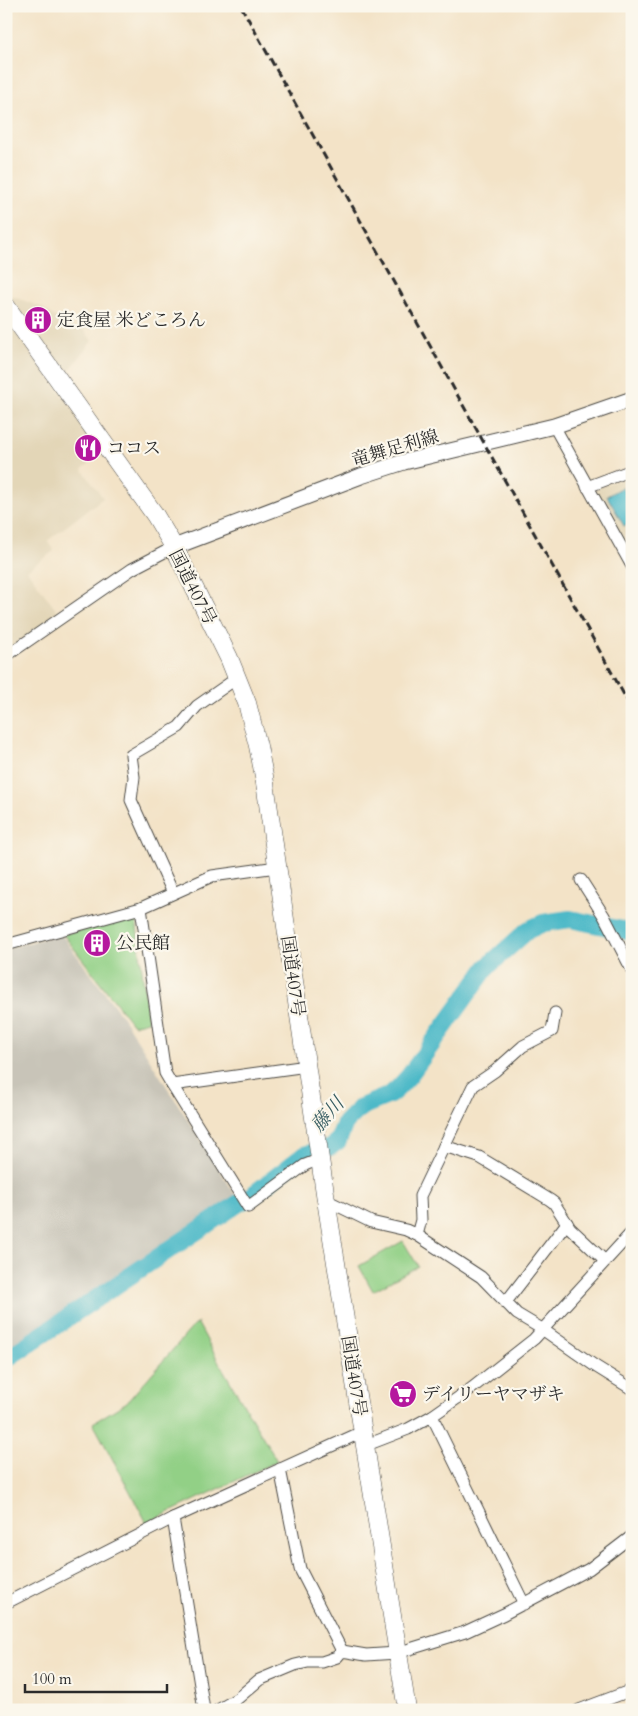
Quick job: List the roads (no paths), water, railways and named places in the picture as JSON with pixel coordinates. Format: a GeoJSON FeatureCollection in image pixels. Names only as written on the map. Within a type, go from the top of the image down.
{"type":"FeatureCollection","features":[{"type":"Feature","properties":{"kind":"highway","name":"国道407号"},"geometry":{"type":"LineString","coordinates":[[6,306],[155,515],[174,547],[224,646],[247,703],[258,746],[326,1200],[407,1710]]}},
{"type":"Feature","properties":{"kind":"main road","name":"竜舞足利線"},"geometry":{"type":"LineString","coordinates":[[174,547],[404,462],[554,426],[632,399]]}},
{"type":"Feature","properties":{"kind":"street"},"geometry":{"type":"LineString","coordinates":[[554,426],[632,566]]}},
{"type":"Feature","properties":{"kind":"street"},"geometry":{"type":"LineString","coordinates":[[587,486],[632,470]]}},
{"type":"Feature","properties":{"kind":"street"},"geometry":{"type":"LineString","coordinates":[[6,656],[132,569],[174,547]]}},
{"type":"Feature","properties":{"kind":"street"},"geometry":{"type":"LineString","coordinates":[[173,894],[131,800],[134,777],[130,755],[179,727],[197,706],[237,678]]}},
{"type":"Feature","properties":{"kind":"street"},"geometry":{"type":"LineString","coordinates":[[6,945],[141,908],[212,876],[277,867]]}},
{"type":"Feature","properties":{"kind":"street"},"geometry":{"type":"LineString","coordinates":[[581,880],[604,916],[632,970]]}},
{"type":"Feature","properties":{"kind":"street"},"geometry":{"type":"LineString","coordinates":[[141,908],[165,1073],[243,1200],[248,1207],[305,1165],[320,1159]]}},
{"type":"Feature","properties":{"kind":"street"},"geometry":{"type":"LineString","coordinates":[[417,1235],[421,1220],[420,1196],[473,1086],[495,1071],[523,1046],[552,1031],[555,1013]]}},
{"type":"Feature","properties":{"kind":"street"},"geometry":{"type":"LineString","coordinates":[[172,1085],[307,1066]]}},
{"type":"Feature","properties":{"kind":"street"},"geometry":{"type":"LineString","coordinates":[[444,1146],[479,1158],[554,1203],[567,1223],[605,1261]]}},
{"type":"Feature","properties":{"kind":"street"},"geometry":{"type":"LineString","coordinates":[[326,1200],[371,1222],[406,1230],[417,1235],[481,1277],[517,1314],[632,1389]]}},
{"type":"Feature","properties":{"kind":"street"},"geometry":{"type":"LineString","coordinates":[[506,1302],[567,1223]]}},
{"type":"Feature","properties":{"kind":"street"},"geometry":{"type":"LineString","coordinates":[[6,1603],[173,1518],[280,1469],[363,1439],[408,1429],[432,1416],[472,1388],[534,1339],[632,1232]]}},
{"type":"Feature","properties":{"kind":"street"},"geometry":{"type":"LineString","coordinates":[[432,1416],[524,1604]]}},
{"type":"Feature","properties":{"kind":"street"},"geometry":{"type":"LineString","coordinates":[[280,1469],[300,1569],[342,1651]]}},
{"type":"Feature","properties":{"kind":"street"},"geometry":{"type":"LineString","coordinates":[[173,1518],[204,1710]]}},
{"type":"Feature","properties":{"kind":"street"},"geometry":{"type":"LineString","coordinates":[[342,1651],[366,1655],[397,1653],[465,1632],[524,1604],[589,1569],[632,1536]]}},
{"type":"Feature","properties":{"kind":"street"},"geometry":{"type":"LineString","coordinates":[[218,1710],[238,1698],[259,1680],[295,1664],[322,1662],[337,1657],[342,1651]]}},
{"type":"Feature","properties":{"kind":"street"},"geometry":{"type":"LineString","coordinates":[[583,1709],[632,1690]]}},
{"type":"Feature","properties":{"kind":"water"},"geometry":{"type":"Polygon","coordinates":[[[622,487],[632,504],[632,522],[624,526],[607,496],[622,487]]]}},
{"type":"Feature","properties":{"kind":"waterway","name":"藤川"},"geometry":{"type":"LineString","coordinates":[[6,1359],[247,1199],[304,1155],[330,1147],[338,1141],[345,1123],[361,1107],[390,1095],[409,1076],[487,967],[528,930],[543,923],[570,919],[632,932]]}},
{"type":"Feature","properties":{"kind":"railway"},"geometry":{"type":"LineString","coordinates":[[241,6],[632,709]]}},
{"type":"Feature","properties":{"kind":"place","name":"定食屋 米どころん"},"geometry":{"type":"Point","coordinates":[38,320]}},
{"type":"Feature","properties":{"kind":"place","name":"ココス"},"geometry":{"type":"Point","coordinates":[88,448]}},
{"type":"Feature","properties":{"kind":"place","name":"公民館"},"geometry":{"type":"Point","coordinates":[97,943]}},
{"type":"Feature","properties":{"kind":"place","name":"デイリーヤマザキ"},"geometry":{"type":"Point","coordinates":[403,1394]}}]}
